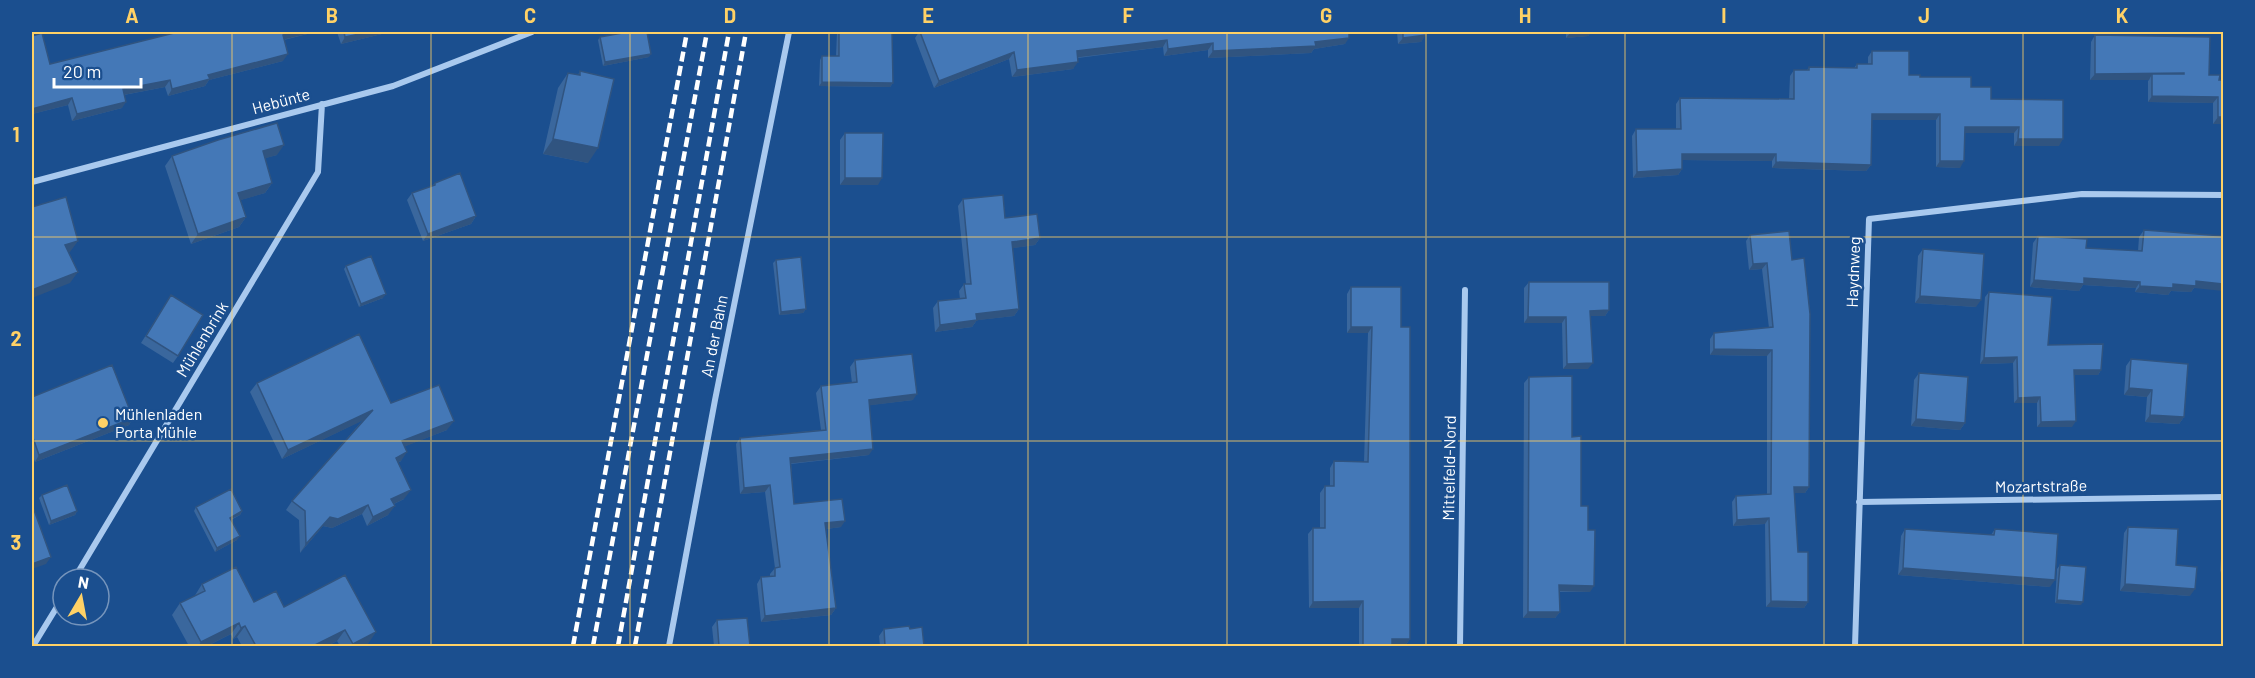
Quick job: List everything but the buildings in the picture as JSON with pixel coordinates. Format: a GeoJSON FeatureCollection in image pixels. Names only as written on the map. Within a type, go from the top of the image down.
{"type":"FeatureCollection","features":[{"type":"Feature","properties":{"kind":"street","name":"Hebünte"},"geometry":{"type":"LineString","coordinates":[[32,182],[393,86],[532,32]]}},
{"type":"Feature","properties":{"kind":"street","name":"An der Bahn"},"geometry":{"type":"LineString","coordinates":[[669,646],[715,400],[789,32]]}},
{"type":"Feature","properties":{"kind":"street","name":"Mühlenbrink"},"geometry":{"type":"LineString","coordinates":[[81,567],[318,172],[322,104]]}},
{"type":"Feature","properties":{"kind":"street","name":"Haydnweg"},"geometry":{"type":"LineString","coordinates":[[1855,646],[1869,219],[2082,194],[2223,195]]}},
{"type":"Feature","properties":{"kind":"street","name":"Mittelfeld-Nord"},"geometry":{"type":"LineString","coordinates":[[1461,646],[1465,290]]}},
{"type":"Feature","properties":{"kind":"street","name":"Mozartstraße"},"geometry":{"type":"LineString","coordinates":[[1859,502],[2223,497]]}},
{"type":"Feature","properties":{"kind":"street"},"geometry":{"type":"LineString","coordinates":[[33,646],[51,617]]}},
{"type":"Feature","properties":{"kind":"railway"},"geometry":{"type":"LineString","coordinates":[[573,646],[687,32]]}},
{"type":"Feature","properties":{"kind":"railway"},"geometry":{"type":"LineString","coordinates":[[593,646],[707,32]]}},
{"type":"Feature","properties":{"kind":"railway"},"geometry":{"type":"LineString","coordinates":[[618,646],[729,32]]}},
{"type":"Feature","properties":{"kind":"railway"},"geometry":{"type":"LineString","coordinates":[[635,646],[746,32]]}},
{"type":"Feature","properties":{"kind":"place","name":"Mühlenladen Porta Mühle"},"geometry":{"type":"Point","coordinates":[103,423]}}]}
